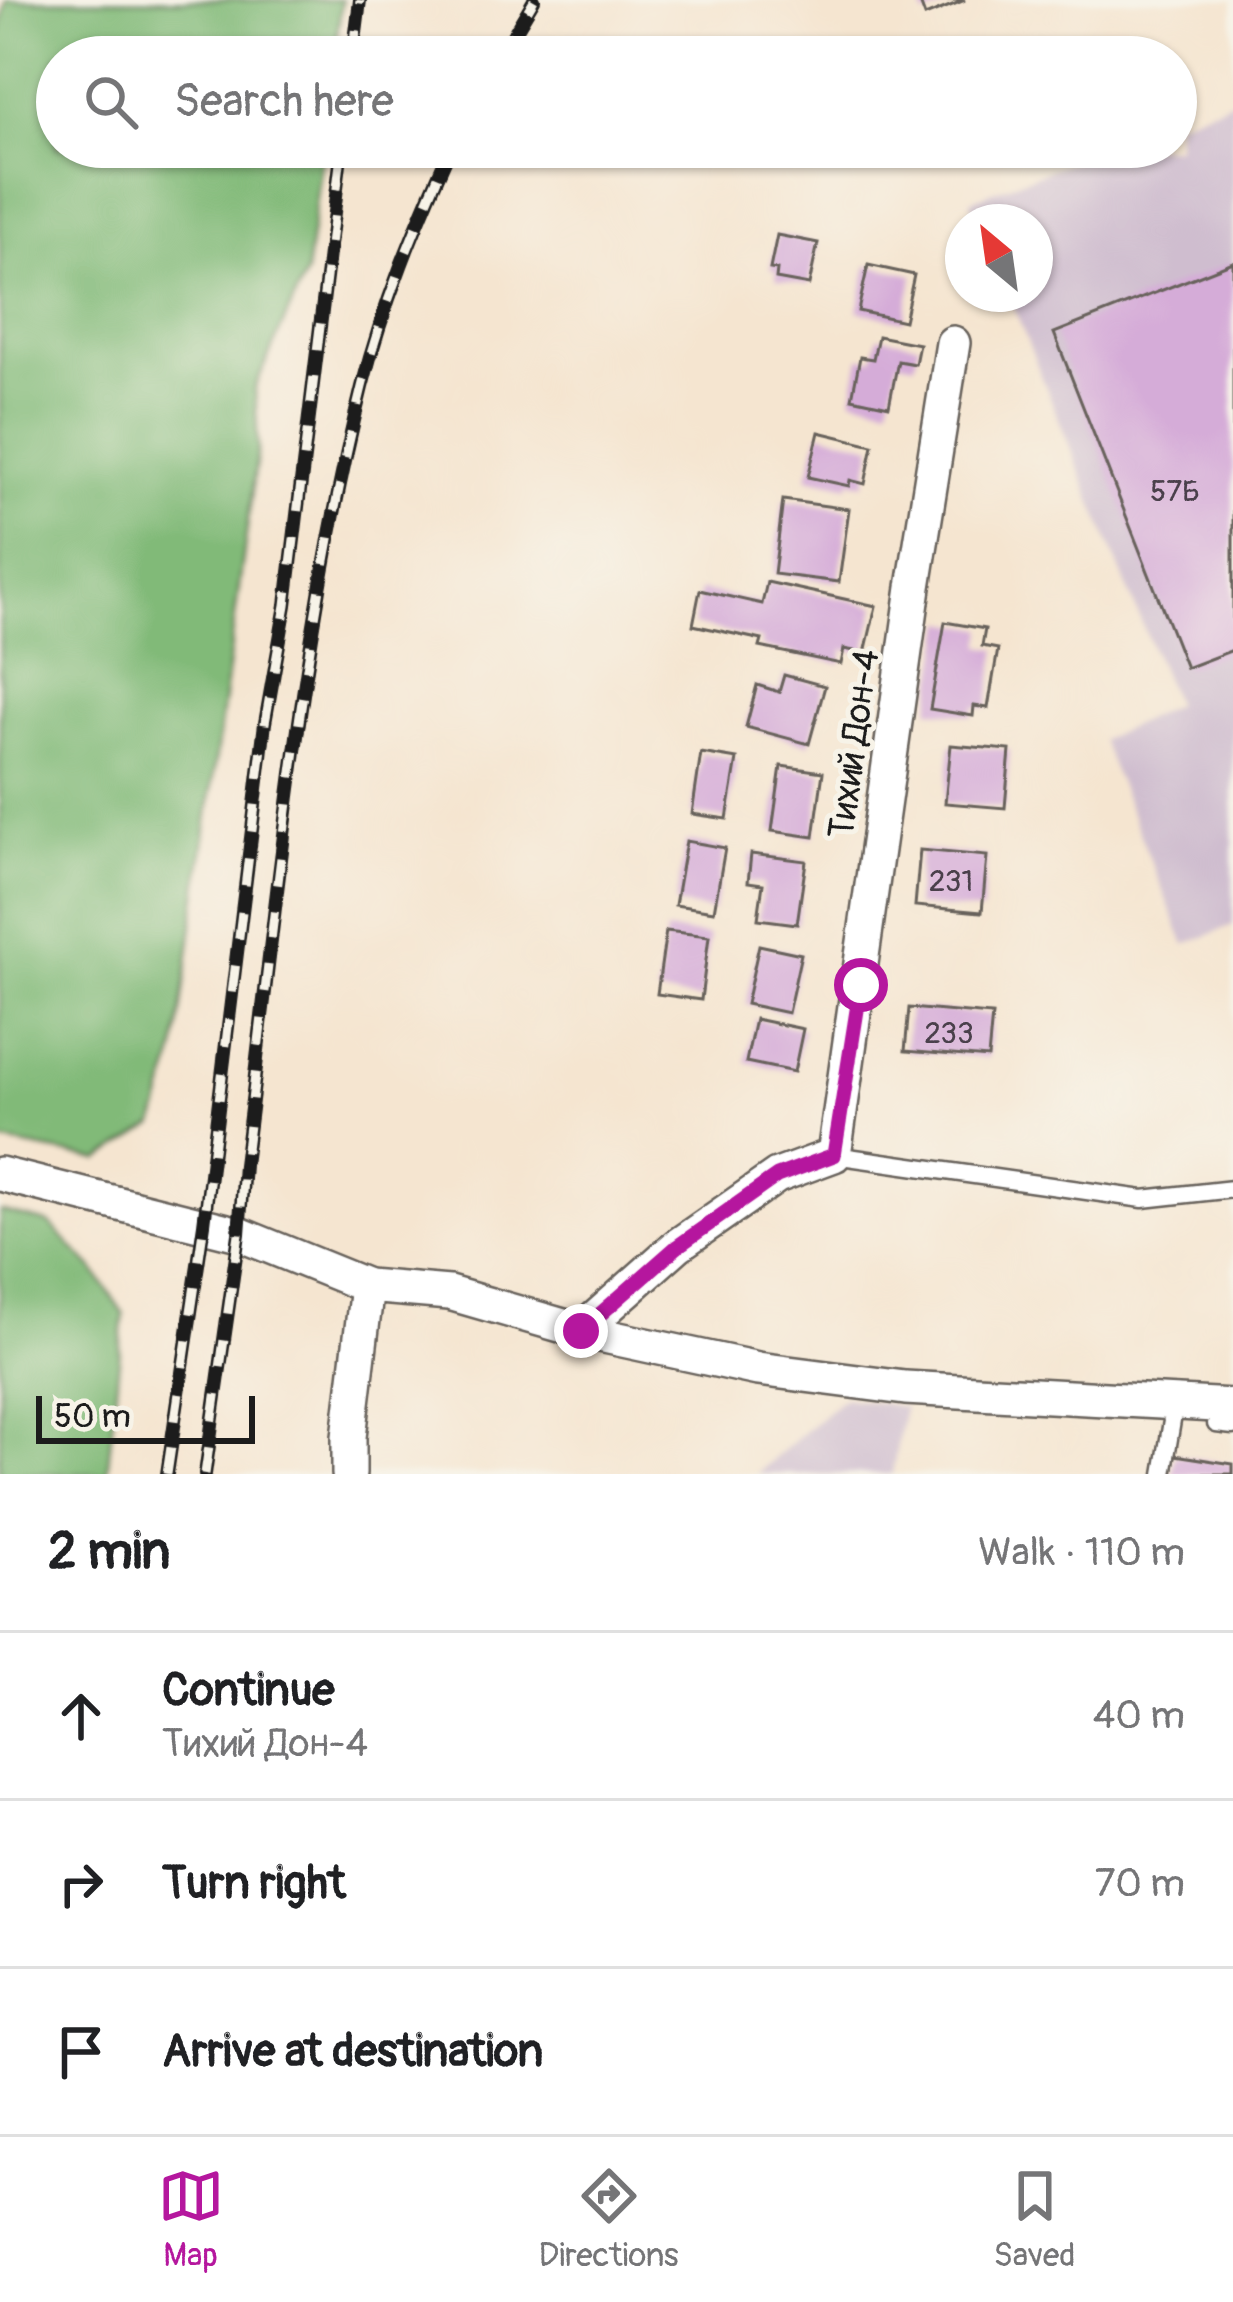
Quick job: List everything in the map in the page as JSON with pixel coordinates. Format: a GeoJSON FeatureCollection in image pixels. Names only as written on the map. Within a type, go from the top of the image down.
{"type":"FeatureCollection","features":[{"type":"Feature","properties":{"kind":"street","name":"Тихий Дон-4"},"geometry":{"type":"LineString","coordinates":[[834,1155],[953,343]]}},
{"type":"Feature","properties":{"kind":"street"},"geometry":{"type":"LineString","coordinates":[[581,1331],[678,1246],[777,1176],[834,1155]]}},
{"type":"Feature","properties":{"kind":"street"},"geometry":{"type":"LineString","coordinates":[[0,1174],[239,1234],[367,1286],[449,1293],[581,1331],[758,1369],[904,1397],[1169,1404],[1227,1419]]}},
{"type":"Feature","properties":{"kind":"street"},"geometry":{"type":"LineString","coordinates":[[349,1474],[367,1286]]}},
{"type":"Feature","properties":{"kind":"lane"},"geometry":{"type":"LineString","coordinates":[[834,1155],[1143,1199],[1233,1189]]}},
{"type":"Feature","properties":{"kind":"lane"},"geometry":{"type":"LineString","coordinates":[[1163,1474],[1172,1421],[1169,1404]]}},
{"type":"Feature","properties":{"kind":"shaded area"},"geometry":{"type":"Polygon","coordinates":[[[1233,100],[1233,925],[1185,945],[1101,740],[1175,705],[1015,312],[1053,312],[1053,204],[971,204],[970,200],[1055,168],[1197,168],[1197,114],[1233,100]]]}},
{"type":"Feature","properties":{"kind":"shaded area"},"geometry":{"type":"Polygon","coordinates":[[[844,1397],[904,1407],[892,1474],[756,1474],[844,1397]]]}},
{"type":"Feature","properties":{"kind":"green space"},"geometry":{"type":"Polygon","coordinates":[[[6,0],[342,0],[337,36],[36,36],[36,168],[320,168],[306,273],[255,387],[258,448],[176,1050],[155,1125],[99,1160],[0,1141],[0,36],[6,0]]]}},
{"type":"Feature","properties":{"kind":"green space"},"geometry":{"type":"Polygon","coordinates":[[[0,1211],[49,1223],[93,1269],[124,1314],[107,1474],[0,1474],[0,1211]]]}},
{"type":"Feature","properties":{"kind":"building"},"geometry":{"type":"Polygon","coordinates":[[[919,0],[965,0],[925,16],[919,0]]]}},
{"type":"Feature","properties":{"kind":"building"},"geometry":{"type":"Polygon","coordinates":[[[777,235],[818,243],[809,285],[776,279],[777,270],[770,269],[777,235]]]}},
{"type":"Feature","properties":{"kind":"building"},"geometry":{"type":"Polygon","coordinates":[[[1233,262],[1233,650],[1186,668],[1054,333],[1233,262]]]}},
{"type":"Feature","properties":{"kind":"building"},"geometry":{"type":"Polygon","coordinates":[[[868,265],[914,275],[904,321],[858,311],[868,265]]]}},
{"type":"Feature","properties":{"kind":"building"},"geometry":{"type":"Polygon","coordinates":[[[878,336],[919,344],[915,364],[898,361],[889,406],[852,398],[860,357],[873,359],[878,336]]]}},
{"type":"Feature","properties":{"kind":"building"},"geometry":{"type":"Polygon","coordinates":[[[819,432],[873,445],[865,484],[850,480],[849,486],[808,477],[819,432]]]}},
{"type":"Feature","properties":{"kind":"building"},"geometry":{"type":"Polygon","coordinates":[[[783,500],[849,509],[839,582],[774,574],[783,500]]]}},
{"type":"Feature","properties":{"kind":"building"},"geometry":{"type":"Polygon","coordinates":[[[767,582],[876,606],[865,653],[844,649],[841,664],[760,647],[762,640],[693,625],[700,590],[762,604],[767,582]]]}},
{"type":"Feature","properties":{"kind":"building"},"geometry":{"type":"Polygon","coordinates":[[[945,622],[985,629],[982,646],[998,649],[988,708],[974,706],[973,716],[930,709],[945,622]]]}},
{"type":"Feature","properties":{"kind":"building"},"geometry":{"type":"Polygon","coordinates":[[[784,675],[825,686],[809,744],[746,727],[757,685],[779,692],[784,675]]]}},
{"type":"Feature","properties":{"kind":"building"},"geometry":{"type":"Polygon","coordinates":[[[951,745],[1010,750],[1005,808],[945,803],[951,745]]]}},
{"type":"Feature","properties":{"kind":"building"},"geometry":{"type":"Polygon","coordinates":[[[701,753],[737,759],[727,819],[692,814],[701,753]]]}},
{"type":"Feature","properties":{"kind":"building"},"geometry":{"type":"Polygon","coordinates":[[[781,766],[823,772],[814,837],[772,831],[781,766]]]}},
{"type":"Feature","properties":{"kind":"building"},"geometry":{"type":"Polygon","coordinates":[[[686,841],[725,848],[714,911],[675,905],[686,841]]]}},
{"type":"Feature","properties":{"kind":"building"},"geometry":{"type":"Polygon","coordinates":[[[920,850],[987,856],[982,912],[915,906],[920,850]]]}},
{"type":"Feature","properties":{"kind":"building"},"geometry":{"type":"Polygon","coordinates":[[[751,854],[806,861],[797,924],[758,919],[763,884],[748,882],[751,854]]]}},
{"type":"Feature","properties":{"kind":"building"},"geometry":{"type":"Polygon","coordinates":[[[666,931],[709,936],[701,1000],[657,994],[666,931]]]}},
{"type":"Feature","properties":{"kind":"building"},"geometry":{"type":"Polygon","coordinates":[[[759,945],[801,954],[788,1013],[746,1004],[759,945]]]}},
{"type":"Feature","properties":{"kind":"building"},"geometry":{"type":"Polygon","coordinates":[[[909,1008],[992,1015],[988,1058],[905,1051],[909,1008]]]}},
{"type":"Feature","properties":{"kind":"building"},"geometry":{"type":"Polygon","coordinates":[[[755,1019],[803,1029],[794,1072],[746,1062],[755,1019]]]}},
{"type":"Feature","properties":{"kind":"building"},"geometry":{"type":"Polygon","coordinates":[[[1175,1455],[1233,1464],[1233,1474],[1172,1474],[1175,1455]]]}},
{"type":"Feature","properties":{"kind":"railway"},"geometry":{"type":"LineString","coordinates":[[356,36],[360,0]]}},
{"type":"Feature","properties":{"kind":"railway"},"geometry":{"type":"LineString","coordinates":[[513,36],[534,0]]}},
{"type":"Feature","properties":{"kind":"railway"},"geometry":{"type":"LineString","coordinates":[[167,1474],[204,1224],[265,723],[286,605],[339,168]]}},
{"type":"Feature","properties":{"kind":"railway"},"geometry":{"type":"LineString","coordinates":[[205,1474],[239,1234],[292,774],[322,579],[370,356],[442,168]]}},
{"type":"Feature","properties":{"kind":"route"},"geometry":{"type":"LineString","coordinates":[[581,1331],[678,1246],[777,1176],[834,1155],[861,985]]}}]}
